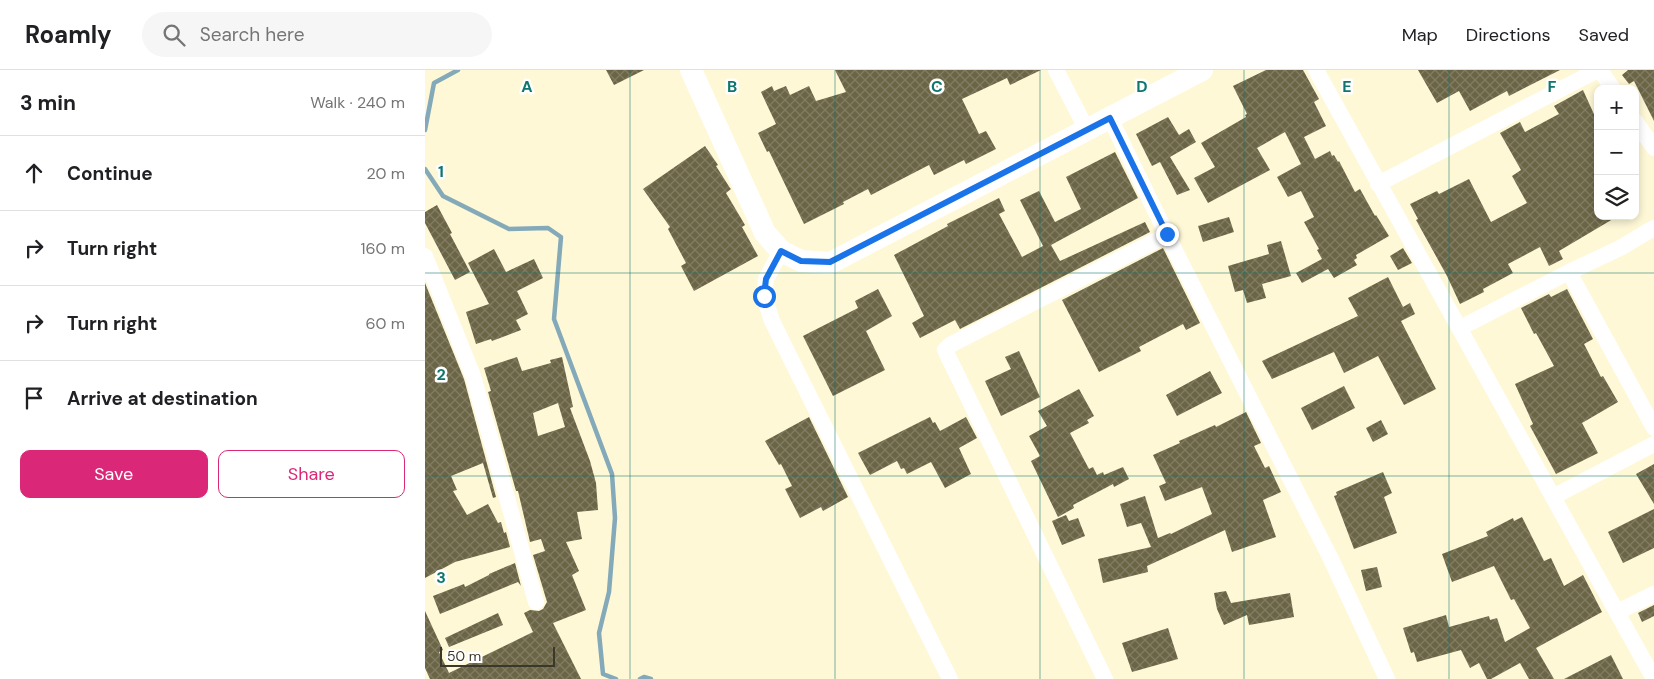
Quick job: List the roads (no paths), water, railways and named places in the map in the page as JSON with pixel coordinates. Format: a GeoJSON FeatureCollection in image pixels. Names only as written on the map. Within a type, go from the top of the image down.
{"type":"FeatureCollection","features":[{"type":"Feature","properties":{"kind":"street"},"geometry":{"type":"LineString","coordinates":[[691,70],[765,233],[781,251],[801,261],[830,262],[1202,70]]}},
{"type":"Feature","properties":{"kind":"street"},"geometry":{"type":"LineString","coordinates":[[1056,70],[1087,130]]}},
{"type":"Feature","properties":{"kind":"street"},"geometry":{"type":"LineString","coordinates":[[1316,70],[1654,679]]}},
{"type":"Feature","properties":{"kind":"street"},"geometry":{"type":"LineString","coordinates":[[1378,184],[1599,70],[1610,85]]}},
{"type":"Feature","properties":{"kind":"street"},"geometry":{"type":"LineString","coordinates":[[1110,118],[1330,557],[1387,679]]}},
{"type":"Feature","properties":{"kind":"street"},"geometry":{"type":"LineString","coordinates":[[1639,127],[1654,148]]}},
{"type":"Feature","properties":{"kind":"street"},"geometry":{"type":"LineString","coordinates":[[1460,328],[1620,248],[1654,228]]}},
{"type":"Feature","properties":{"kind":"street"},"geometry":{"type":"LineString","coordinates":[[1105,679],[945,350],[950,345],[1167,234]]}},
{"type":"Feature","properties":{"kind":"street"},"geometry":{"type":"LineString","coordinates":[[781,251],[766,279],[764,296],[772,321],[950,679]]}},
{"type":"Feature","properties":{"kind":"street"},"geometry":{"type":"LineString","coordinates":[[425,256],[473,376],[536,602]]}},
{"type":"Feature","properties":{"kind":"street"},"geometry":{"type":"LineString","coordinates":[[1569,272],[1654,428]]}},
{"type":"Feature","properties":{"kind":"street"},"geometry":{"type":"LineString","coordinates":[[1553,497],[1654,444]]}},
{"type":"Feature","properties":{"kind":"street"},"geometry":{"type":"LineString","coordinates":[[1617,612],[1654,594]]}},
{"type":"Feature","properties":{"kind":"waterway"},"geometry":{"type":"LineString","coordinates":[[425,130],[434,83],[458,70]]}},
{"type":"Feature","properties":{"kind":"waterway"},"geometry":{"type":"LineString","coordinates":[[425,169],[443,196],[509,229],[548,228],[561,237],[554,319],[612,474],[615,518],[609,592],[599,633],[603,674],[616,679]]}},
{"type":"Feature","properties":{"kind":"waterway"},"geometry":{"type":"LineString","coordinates":[[640,679],[644,677],[651,679]]}}]}
